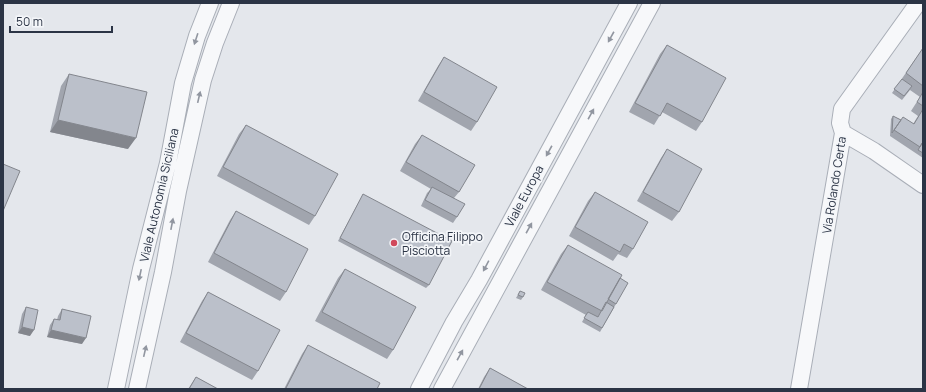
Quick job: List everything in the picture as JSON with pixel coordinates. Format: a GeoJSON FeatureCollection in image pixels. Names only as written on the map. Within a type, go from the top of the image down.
{"type":"FeatureCollection","features":[{"type":"Feature","properties":{"kind":"street","name":"Viale Autonomia Siciliana"},"geometry":{"type":"LineString","coordinates":[[116,389],[141,269],[168,162],[183,83],[197,36],[210,3]]}},
{"type":"Feature","properties":{"kind":"street","name":"Viale Autonomia Siciliana"},"geometry":{"type":"LineString","coordinates":[[137,389],[163,272],[178,191],[203,80],[215,42],[230,3]]}},
{"type":"Feature","properties":{"kind":"street","name":"Viale Europa"},"geometry":{"type":"LineString","coordinates":[[419,389],[454,322],[485,268],[629,3]]}},
{"type":"Feature","properties":{"kind":"street","name":"Viale Europa"},"geometry":{"type":"LineString","coordinates":[[442,389],[652,3]]}},
{"type":"Feature","properties":{"kind":"street","name":"Via Rolando Certa"},"geometry":{"type":"LineString","coordinates":[[799,389],[843,133],[840,124],[842,109],[918,3]]}},
{"type":"Feature","properties":{"kind":"street"},"geometry":{"type":"LineString","coordinates":[[843,133],[874,151],[923,186]]}},
{"type":"Feature","properties":{"kind":"building"},"geometry":{"type":"Polygon","coordinates":[[[667,45],[726,78],[702,122],[667,103],[660,116],[635,103],[667,45]]]}},
{"type":"Feature","properties":{"kind":"building"},"geometry":{"type":"Polygon","coordinates":[[[923,48],[923,86],[906,73],[923,48]]]}},
{"type":"Feature","properties":{"kind":"building"},"geometry":{"type":"Polygon","coordinates":[[[444,57],[497,87],[477,122],[424,92],[444,57]]]}},
{"type":"Feature","properties":{"kind":"building"},"geometry":{"type":"Polygon","coordinates":[[[69,74],[147,92],[136,138],[58,120],[69,74]]]}},
{"type":"Feature","properties":{"kind":"building"},"geometry":{"type":"Polygon","coordinates":[[[902,79],[912,86],[904,96],[894,89],[902,79]]]}},
{"type":"Feature","properties":{"kind":"building"},"geometry":{"type":"Polygon","coordinates":[[[923,92],[923,106],[917,102],[923,92]]]}},
{"type":"Feature","properties":{"kind":"building"},"geometry":{"type":"Polygon","coordinates":[[[923,109],[923,142],[920,147],[894,130],[903,117],[914,124],[923,109]]]}},
{"type":"Feature","properties":{"kind":"building"},"geometry":{"type":"Polygon","coordinates":[[[893,116],[901,120],[892,133],[893,116]]]}},
{"type":"Feature","properties":{"kind":"building"},"geometry":{"type":"Polygon","coordinates":[[[246,125],[338,174],[315,216],[223,167],[246,125]]]}},
{"type":"Feature","properties":{"kind":"building"},"geometry":{"type":"Polygon","coordinates":[[[422,135],[475,165],[459,192],[406,162],[422,135]]]}},
{"type":"Feature","properties":{"kind":"building"},"geometry":{"type":"Polygon","coordinates":[[[922,143],[923,144],[923,153],[918,150],[922,143]]]}},
{"type":"Feature","properties":{"kind":"building"},"geometry":{"type":"Polygon","coordinates":[[[667,149],[702,169],[679,212],[643,192],[667,149]]]}},
{"type":"Feature","properties":{"kind":"building"},"geometry":{"type":"Polygon","coordinates":[[[3,164],[20,171],[3,211],[3,164]]]}},
{"type":"Feature","properties":{"kind":"building"},"geometry":{"type":"Polygon","coordinates":[[[432,187],[465,204],[457,217],[425,200],[432,187]]]}},
{"type":"Feature","properties":{"kind":"building"},"geometry":{"type":"Polygon","coordinates":[[[595,192],[648,222],[633,249],[624,244],[620,252],[575,227],[595,192]]]}},
{"type":"Feature","properties":{"kind":"building","name":"Officina Filippo Pisciotta"},"geometry":{"type":"Polygon","coordinates":[[[363,194],[452,241],[429,285],[340,238],[363,194]]]}},
{"type":"Feature","properties":{"kind":"building"},"geometry":{"type":"Polygon","coordinates":[[[236,211],[308,249],[286,292],[214,253],[236,211]]]}},
{"type":"Feature","properties":{"kind":"building"},"geometry":{"type":"Polygon","coordinates":[[[568,245],[622,275],[602,311],[547,282],[568,245]]]}},
{"type":"Feature","properties":{"kind":"building"},"geometry":{"type":"Polygon","coordinates":[[[345,269],[416,307],[393,350],[322,312],[345,269]]]}},
{"type":"Feature","properties":{"kind":"building"},"geometry":{"type":"Polygon","coordinates":[[[620,278],[628,283],[616,304],[608,299],[620,278]]]}},
{"type":"Feature","properties":{"kind":"building"},"geometry":{"type":"Polygon","coordinates":[[[520,291],[525,293],[523,297],[518,295],[520,291]]]}},
{"type":"Feature","properties":{"kind":"building"},"geometry":{"type":"Polygon","coordinates":[[[208,292],[280,330],[258,371],[186,333],[208,292]]]}},
{"type":"Feature","properties":{"kind":"building"},"geometry":{"type":"Polygon","coordinates":[[[606,302],[614,307],[602,328],[584,318],[588,312],[598,317],[606,302]]]}},
{"type":"Feature","properties":{"kind":"building"},"geometry":{"type":"Polygon","coordinates":[[[26,307],[38,310],[34,330],[22,327],[26,307]]]}},
{"type":"Feature","properties":{"kind":"building"},"geometry":{"type":"Polygon","coordinates":[[[62,309],[91,316],[86,338],[51,330],[54,319],[60,320],[62,309]]]}},
{"type":"Feature","properties":{"kind":"building"},"geometry":{"type":"Polygon","coordinates":[[[308,345],[380,383],[377,389],[287,389],[286,388],[308,345]]]}},
{"type":"Feature","properties":{"kind":"building"},"geometry":{"type":"Polygon","coordinates":[[[490,368],[528,389],[479,389],[490,368]]]}},
{"type":"Feature","properties":{"kind":"building"},"geometry":{"type":"Polygon","coordinates":[[[196,377],[218,389],[189,389],[196,377]]]}},
{"type":"Feature","properties":{"kind":"place","name":"Officina Filippo Pisciotta"},"geometry":{"type":"Point","coordinates":[394,243]}}]}
